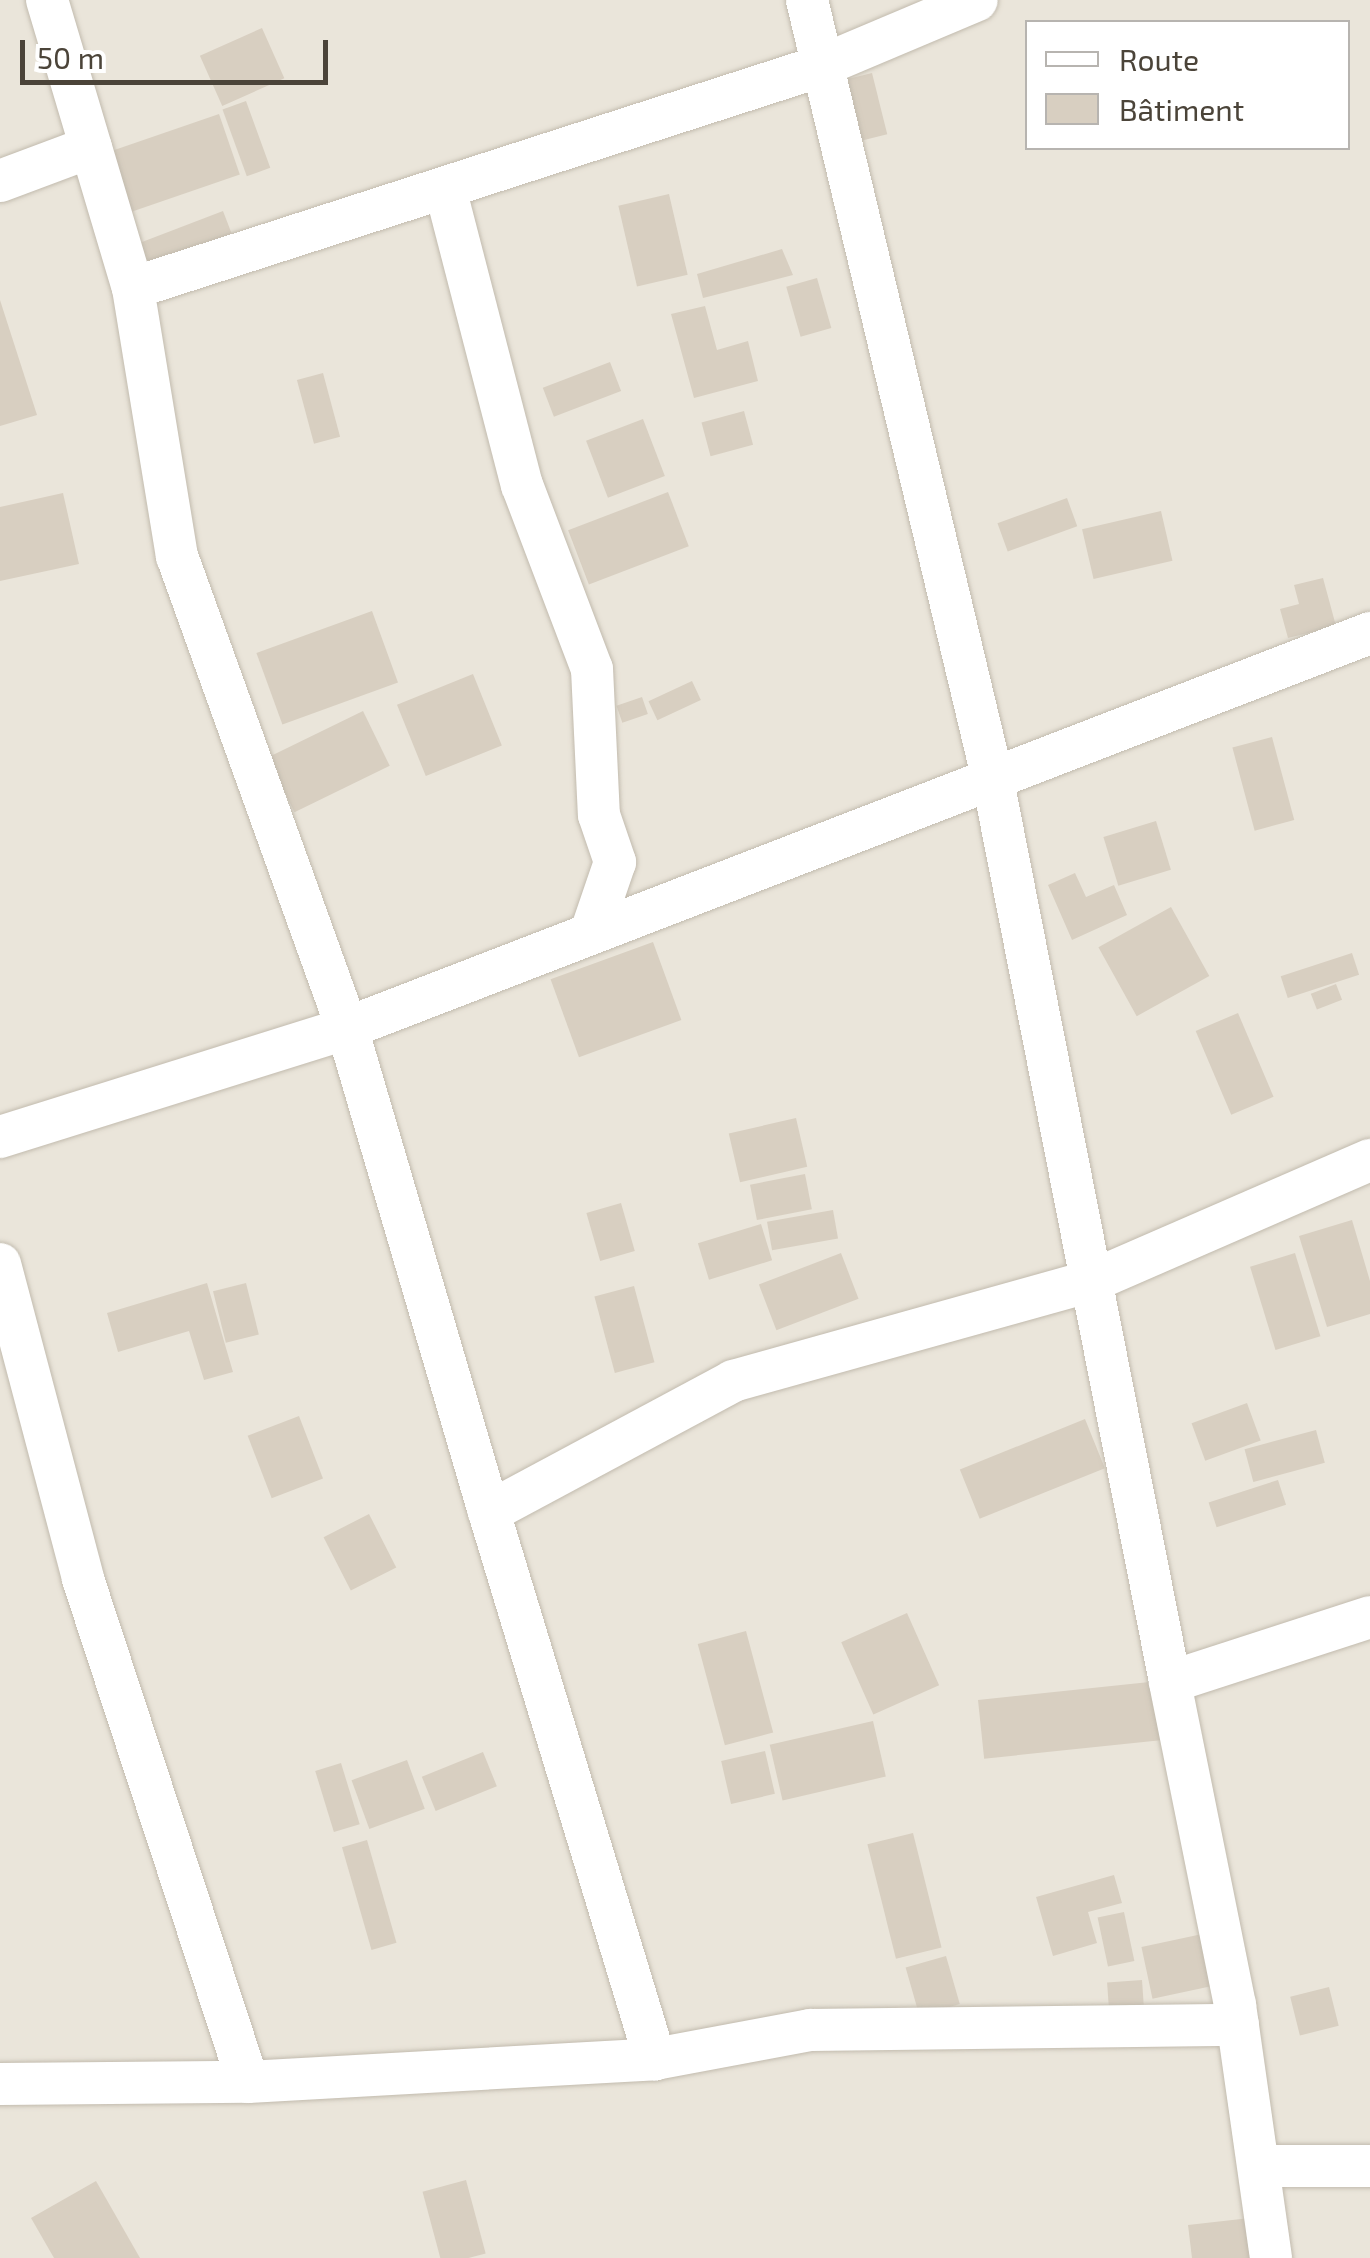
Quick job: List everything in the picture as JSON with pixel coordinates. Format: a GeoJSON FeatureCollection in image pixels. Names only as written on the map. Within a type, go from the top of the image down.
{"type":"FeatureCollection","features":[{"type":"Feature","properties":{"kind":"street"},"geometry":{"type":"LineString","coordinates":[[47,0],[133,288],[177,556],[346,1028],[655,2058]]}},
{"type":"Feature","properties":{"kind":"street"},"geometry":{"type":"LineString","coordinates":[[806,0],[992,776],[1238,2026],[1263,2166],[1271,2258]]}},
{"type":"Feature","properties":{"kind":"street"},"geometry":{"type":"LineString","coordinates":[[133,288],[821,66],[977,0]]}},
{"type":"Feature","properties":{"kind":"street"},"geometry":{"type":"LineString","coordinates":[[0,181],[91,147]]}},
{"type":"Feature","properties":{"kind":"street"},"geometry":{"type":"LineString","coordinates":[[445,188],[522,485],[592,668],[599,816],[615,862],[591,932]]}},
{"type":"Feature","properties":{"kind":"street"},"geometry":{"type":"LineString","coordinates":[[0,1136],[346,1028],[1370,633]]}},
{"type":"Feature","properties":{"kind":"street"},"geometry":{"type":"LineString","coordinates":[[489,1512],[733,1381],[1094,1280],[1370,1160]]}},
{"type":"Feature","properties":{"kind":"street"},"geometry":{"type":"LineString","coordinates":[[0,1264],[83,1579],[248,2082]]}},
{"type":"Feature","properties":{"kind":"street"},"geometry":{"type":"LineString","coordinates":[[1170,1682],[1370,1617]]}},
{"type":"Feature","properties":{"kind":"street"},"geometry":{"type":"LineString","coordinates":[[0,2084],[248,2082],[655,2058],[810,2030],[1238,2026]]}},
{"type":"Feature","properties":{"kind":"street"},"geometry":{"type":"LineString","coordinates":[[1263,2166],[1370,2166]]}},
{"type":"Feature","properties":{"kind":"shaded area"},"geometry":{"type":"Polygon","coordinates":[[[0,0],[1370,0],[1370,2258],[0,2258],[0,0]]]}},
{"type":"Feature","properties":{"kind":"building"},"geometry":{"type":"Polygon","coordinates":[[[262,28],[284,78],[222,106],[200,56],[262,28]]]}},
{"type":"Feature","properties":{"kind":"building"},"geometry":{"type":"Polygon","coordinates":[[[872,73],[887,134],[860,141],[845,80],[872,73]]]}},
{"type":"Feature","properties":{"kind":"building"},"geometry":{"type":"Polygon","coordinates":[[[246,101],[270,168],[247,176],[223,110],[246,101]]]}},
{"type":"Feature","properties":{"kind":"building"},"geometry":{"type":"Polygon","coordinates":[[[219,114],[240,175],[130,212],[109,152],[219,114]]]}},
{"type":"Feature","properties":{"kind":"building"},"geometry":{"type":"Polygon","coordinates":[[[669,194],[688,275],[637,287],[618,206],[669,194]]]}},
{"type":"Feature","properties":{"kind":"building"},"geometry":{"type":"Polygon","coordinates":[[[223,211],[234,240],[141,276],[130,247],[223,211]]]}},
{"type":"Feature","properties":{"kind":"building"},"geometry":{"type":"Polygon","coordinates":[[[782,249],[793,275],[703,298],[697,274],[782,249]]]}},
{"type":"Feature","properties":{"kind":"building"},"geometry":{"type":"Polygon","coordinates":[[[817,278],[831,328],[801,337],[786,287],[817,278]]]}},
{"type":"Feature","properties":{"kind":"building"},"geometry":{"type":"Polygon","coordinates":[[[0,300],[37,415],[0,426],[0,300]]]}},
{"type":"Feature","properties":{"kind":"building"},"geometry":{"type":"Polygon","coordinates":[[[705,306],[717,350],[748,341],[758,381],[694,398],[671,314],[705,306]]]}},
{"type":"Feature","properties":{"kind":"building"},"geometry":{"type":"Polygon","coordinates":[[[610,362],[621,391],[554,417],[543,388],[610,362]]]}},
{"type":"Feature","properties":{"kind":"building"},"geometry":{"type":"Polygon","coordinates":[[[323,373],[340,437],[314,444],[297,380],[323,373]]]}},
{"type":"Feature","properties":{"kind":"building"},"geometry":{"type":"Polygon","coordinates":[[[744,411],[753,445],[711,456],[701,422],[744,411]]]}},
{"type":"Feature","properties":{"kind":"building"},"geometry":{"type":"Polygon","coordinates":[[[643,419],[665,476],[608,498],[586,441],[643,419]]]}},
{"type":"Feature","properties":{"kind":"building"},"geometry":{"type":"Polygon","coordinates":[[[668,492],[689,546],[589,584],[568,530],[668,492]]]}},
{"type":"Feature","properties":{"kind":"building"},"geometry":{"type":"Polygon","coordinates":[[[63,493],[79,564],[0,581],[0,507],[63,493]]]}},
{"type":"Feature","properties":{"kind":"building"},"geometry":{"type":"Polygon","coordinates":[[[1067,498],[1077,526],[1008,552],[997,523],[1067,498]]]}},
{"type":"Feature","properties":{"kind":"building"},"geometry":{"type":"Polygon","coordinates":[[[1161,511],[1172,561],[1094,579],[1082,529],[1161,511]]]}},
{"type":"Feature","properties":{"kind":"building"},"geometry":{"type":"Polygon","coordinates":[[[1323,578],[1336,626],[1288,638],[1280,609],[1299,604],[1294,585],[1323,578]]]}},
{"type":"Feature","properties":{"kind":"building"},"geometry":{"type":"Polygon","coordinates":[[[372,611],[398,682],[282,724],[256,653],[372,611]]]}},
{"type":"Feature","properties":{"kind":"building"},"geometry":{"type":"Polygon","coordinates":[[[473,674],[502,745],[426,776],[397,705],[473,674]]]}},
{"type":"Feature","properties":{"kind":"building"},"geometry":{"type":"Polygon","coordinates":[[[692,681],[701,700],[657,720],[648,701],[692,681]]]}},
{"type":"Feature","properties":{"kind":"building"},"geometry":{"type":"Polygon","coordinates":[[[642,697],[648,714],[622,723],[616,706],[642,697]]]}},
{"type":"Feature","properties":{"kind":"building"},"geometry":{"type":"Polygon","coordinates":[[[363,711],[390,766],[294,812],[268,757],[363,711]]]}},
{"type":"Feature","properties":{"kind":"building"},"geometry":{"type":"Polygon","coordinates":[[[1272,737],[1294,820],[1255,831],[1232,748],[1272,737]]]}},
{"type":"Feature","properties":{"kind":"building"},"geometry":{"type":"Polygon","coordinates":[[[1156,821],[1171,870],[1118,886],[1103,837],[1156,821]]]}},
{"type":"Feature","properties":{"kind":"building"},"geometry":{"type":"Polygon","coordinates":[[[1075,873],[1086,897],[1114,885],[1127,915],[1072,940],[1048,885],[1075,873]]]}},
{"type":"Feature","properties":{"kind":"building"},"geometry":{"type":"Polygon","coordinates":[[[1171,907],[1209,976],[1137,1016],[1098,947],[1171,907]]]}},
{"type":"Feature","properties":{"kind":"building"},"geometry":{"type":"Polygon","coordinates":[[[653,942],[681,1020],[579,1057],[551,979],[653,942]]]}},
{"type":"Feature","properties":{"kind":"building"},"geometry":{"type":"Polygon","coordinates":[[[1352,953],[1359,975],[1288,998],[1281,976],[1352,953]]]}},
{"type":"Feature","properties":{"kind":"building"},"geometry":{"type":"Polygon","coordinates":[[[1336,984],[1342,1000],[1317,1010],[1311,994],[1336,984]]]}},
{"type":"Feature","properties":{"kind":"building"},"geometry":{"type":"Polygon","coordinates":[[[1238,1013],[1274,1097],[1231,1115],[1196,1031],[1238,1013]]]}},
{"type":"Feature","properties":{"kind":"building"},"geometry":{"type":"Polygon","coordinates":[[[796,1118],[807,1167],[740,1182],[729,1134],[796,1118]]]}},
{"type":"Feature","properties":{"kind":"building"},"geometry":{"type":"Polygon","coordinates":[[[805,1174],[812,1209],[757,1220],[750,1185],[805,1174]]]}},
{"type":"Feature","properties":{"kind":"building"},"geometry":{"type":"Polygon","coordinates":[[[621,1203],[635,1251],[600,1261],[586,1213],[621,1203]]]}},
{"type":"Feature","properties":{"kind":"building"},"geometry":{"type":"Polygon","coordinates":[[[833,1210],[838,1239],[772,1250],[767,1222],[833,1210]]]}},
{"type":"Feature","properties":{"kind":"building"},"geometry":{"type":"Polygon","coordinates":[[[1352,1220],[1370,1281],[1370,1314],[1327,1327],[1299,1236],[1352,1220]]]}},
{"type":"Feature","properties":{"kind":"building"},"geometry":{"type":"Polygon","coordinates":[[[761,1224],[772,1260],[709,1280],[698,1243],[761,1224]]]}},
{"type":"Feature","properties":{"kind":"building"},"geometry":{"type":"Polygon","coordinates":[[[841,1253],[859,1299],[776,1330],[759,1285],[841,1253]]]}},
{"type":"Feature","properties":{"kind":"building"},"geometry":{"type":"Polygon","coordinates":[[[1295,1253],[1320,1336],[1275,1350],[1250,1267],[1295,1253]]]}},
{"type":"Feature","properties":{"kind":"building"},"geometry":{"type":"Polygon","coordinates":[[[207,1283],[233,1372],[204,1380],[189,1331],[118,1352],[107,1313],[207,1283]]]}},
{"type":"Feature","properties":{"kind":"building"},"geometry":{"type":"Polygon","coordinates":[[[246,1283],[259,1334],[226,1343],[213,1291],[246,1283]]]}},
{"type":"Feature","properties":{"kind":"building"},"geometry":{"type":"Polygon","coordinates":[[[634,1286],[654,1362],[615,1373],[594,1297],[634,1286]]]}},
{"type":"Feature","properties":{"kind":"building"},"geometry":{"type":"Polygon","coordinates":[[[1247,1403],[1261,1441],[1205,1461],[1192,1423],[1247,1403]]]}},
{"type":"Feature","properties":{"kind":"building"},"geometry":{"type":"Polygon","coordinates":[[[299,1416],[323,1479],[272,1498],[248,1436],[299,1416]]]}},
{"type":"Feature","properties":{"kind":"building"},"geometry":{"type":"Polygon","coordinates":[[[1085,1419],[1105,1468],[980,1519],[960,1470],[1085,1419]]]}},
{"type":"Feature","properties":{"kind":"building"},"geometry":{"type":"Polygon","coordinates":[[[1316,1430],[1325,1463],[1253,1482],[1245,1449],[1316,1430]]]}},
{"type":"Feature","properties":{"kind":"building"},"geometry":{"type":"Polygon","coordinates":[[[1278,1480],[1286,1505],[1217,1527],[1209,1503],[1278,1480]]]}},
{"type":"Feature","properties":{"kind":"building"},"geometry":{"type":"Polygon","coordinates":[[[369,1514],[396,1567],[351,1591],[324,1537],[369,1514]]]}},
{"type":"Feature","properties":{"kind":"building"},"geometry":{"type":"Polygon","coordinates":[[[907,1613],[939,1685],[873,1714],[841,1642],[907,1613]]]}},
{"type":"Feature","properties":{"kind":"building"},"geometry":{"type":"Polygon","coordinates":[[[746,1631],[773,1732],[725,1745],[698,1644],[746,1631]]]}},
{"type":"Feature","properties":{"kind":"building"},"geometry":{"type":"Polygon","coordinates":[[[1159,1681],[1165,1740],[984,1759],[978,1700],[1159,1681]]]}},
{"type":"Feature","properties":{"kind":"building"},"geometry":{"type":"Polygon","coordinates":[[[873,1721],[886,1777],[783,1800],[770,1745],[873,1721]]]}},
{"type":"Feature","properties":{"kind":"building"},"geometry":{"type":"Polygon","coordinates":[[[765,1751],[775,1794],[731,1804],[721,1761],[765,1751]]]}},
{"type":"Feature","properties":{"kind":"building"},"geometry":{"type":"Polygon","coordinates":[[[483,1752],[497,1786],[436,1811],[422,1777],[483,1752]]]}},
{"type":"Feature","properties":{"kind":"building"},"geometry":{"type":"Polygon","coordinates":[[[407,1760],[425,1809],[369,1829],[352,1780],[407,1760]]]}},
{"type":"Feature","properties":{"kind":"building"},"geometry":{"type":"Polygon","coordinates":[[[341,1763],[360,1824],[334,1832],[315,1771],[341,1763]]]}},
{"type":"Feature","properties":{"kind":"building"},"geometry":{"type":"Polygon","coordinates":[[[913,1833],[942,1947],[896,1959],[867,1844],[913,1833]]]}},
{"type":"Feature","properties":{"kind":"building"},"geometry":{"type":"Polygon","coordinates":[[[367,1840],[396,1943],[372,1950],[342,1847],[367,1840]]]}},
{"type":"Feature","properties":{"kind":"building"},"geometry":{"type":"Polygon","coordinates":[[[1114,1875],[1122,1903],[1088,1912],[1097,1943],[1053,1956],[1036,1897],[1114,1875]]]}},
{"type":"Feature","properties":{"kind":"building"},"geometry":{"type":"Polygon","coordinates":[[[1124,1912],[1134,1961],[1108,1967],[1098,1918],[1124,1912]]]}},
{"type":"Feature","properties":{"kind":"building"},"geometry":{"type":"Polygon","coordinates":[[[1207,1933],[1218,1985],[1152,1999],[1141,1947],[1207,1933]]]}},
{"type":"Feature","properties":{"kind":"building"},"geometry":{"type":"Polygon","coordinates":[[[946,1956],[960,2004],[919,2016],[906,1968],[946,1956]]]}},
{"type":"Feature","properties":{"kind":"building"},"geometry":{"type":"Polygon","coordinates":[[[1142,1980],[1144,2010],[1109,2012],[1107,1982],[1142,1980]]]}},
{"type":"Feature","properties":{"kind":"building"},"geometry":{"type":"Polygon","coordinates":[[[1329,1987],[1339,2026],[1300,2035],[1290,1997],[1329,1987]]]}},
{"type":"Feature","properties":{"kind":"building"},"geometry":{"type":"Polygon","coordinates":[[[466,2180],[486,2253],[440,2258],[423,2192],[466,2180]]]}},
{"type":"Feature","properties":{"kind":"building"},"geometry":{"type":"Polygon","coordinates":[[[96,2181],[140,2258],[54,2258],[31,2218],[96,2181]]]}},
{"type":"Feature","properties":{"kind":"building"},"geometry":{"type":"Polygon","coordinates":[[[1250,2218],[1255,2258],[1192,2258],[1188,2225],[1250,2218]]]}}]}
